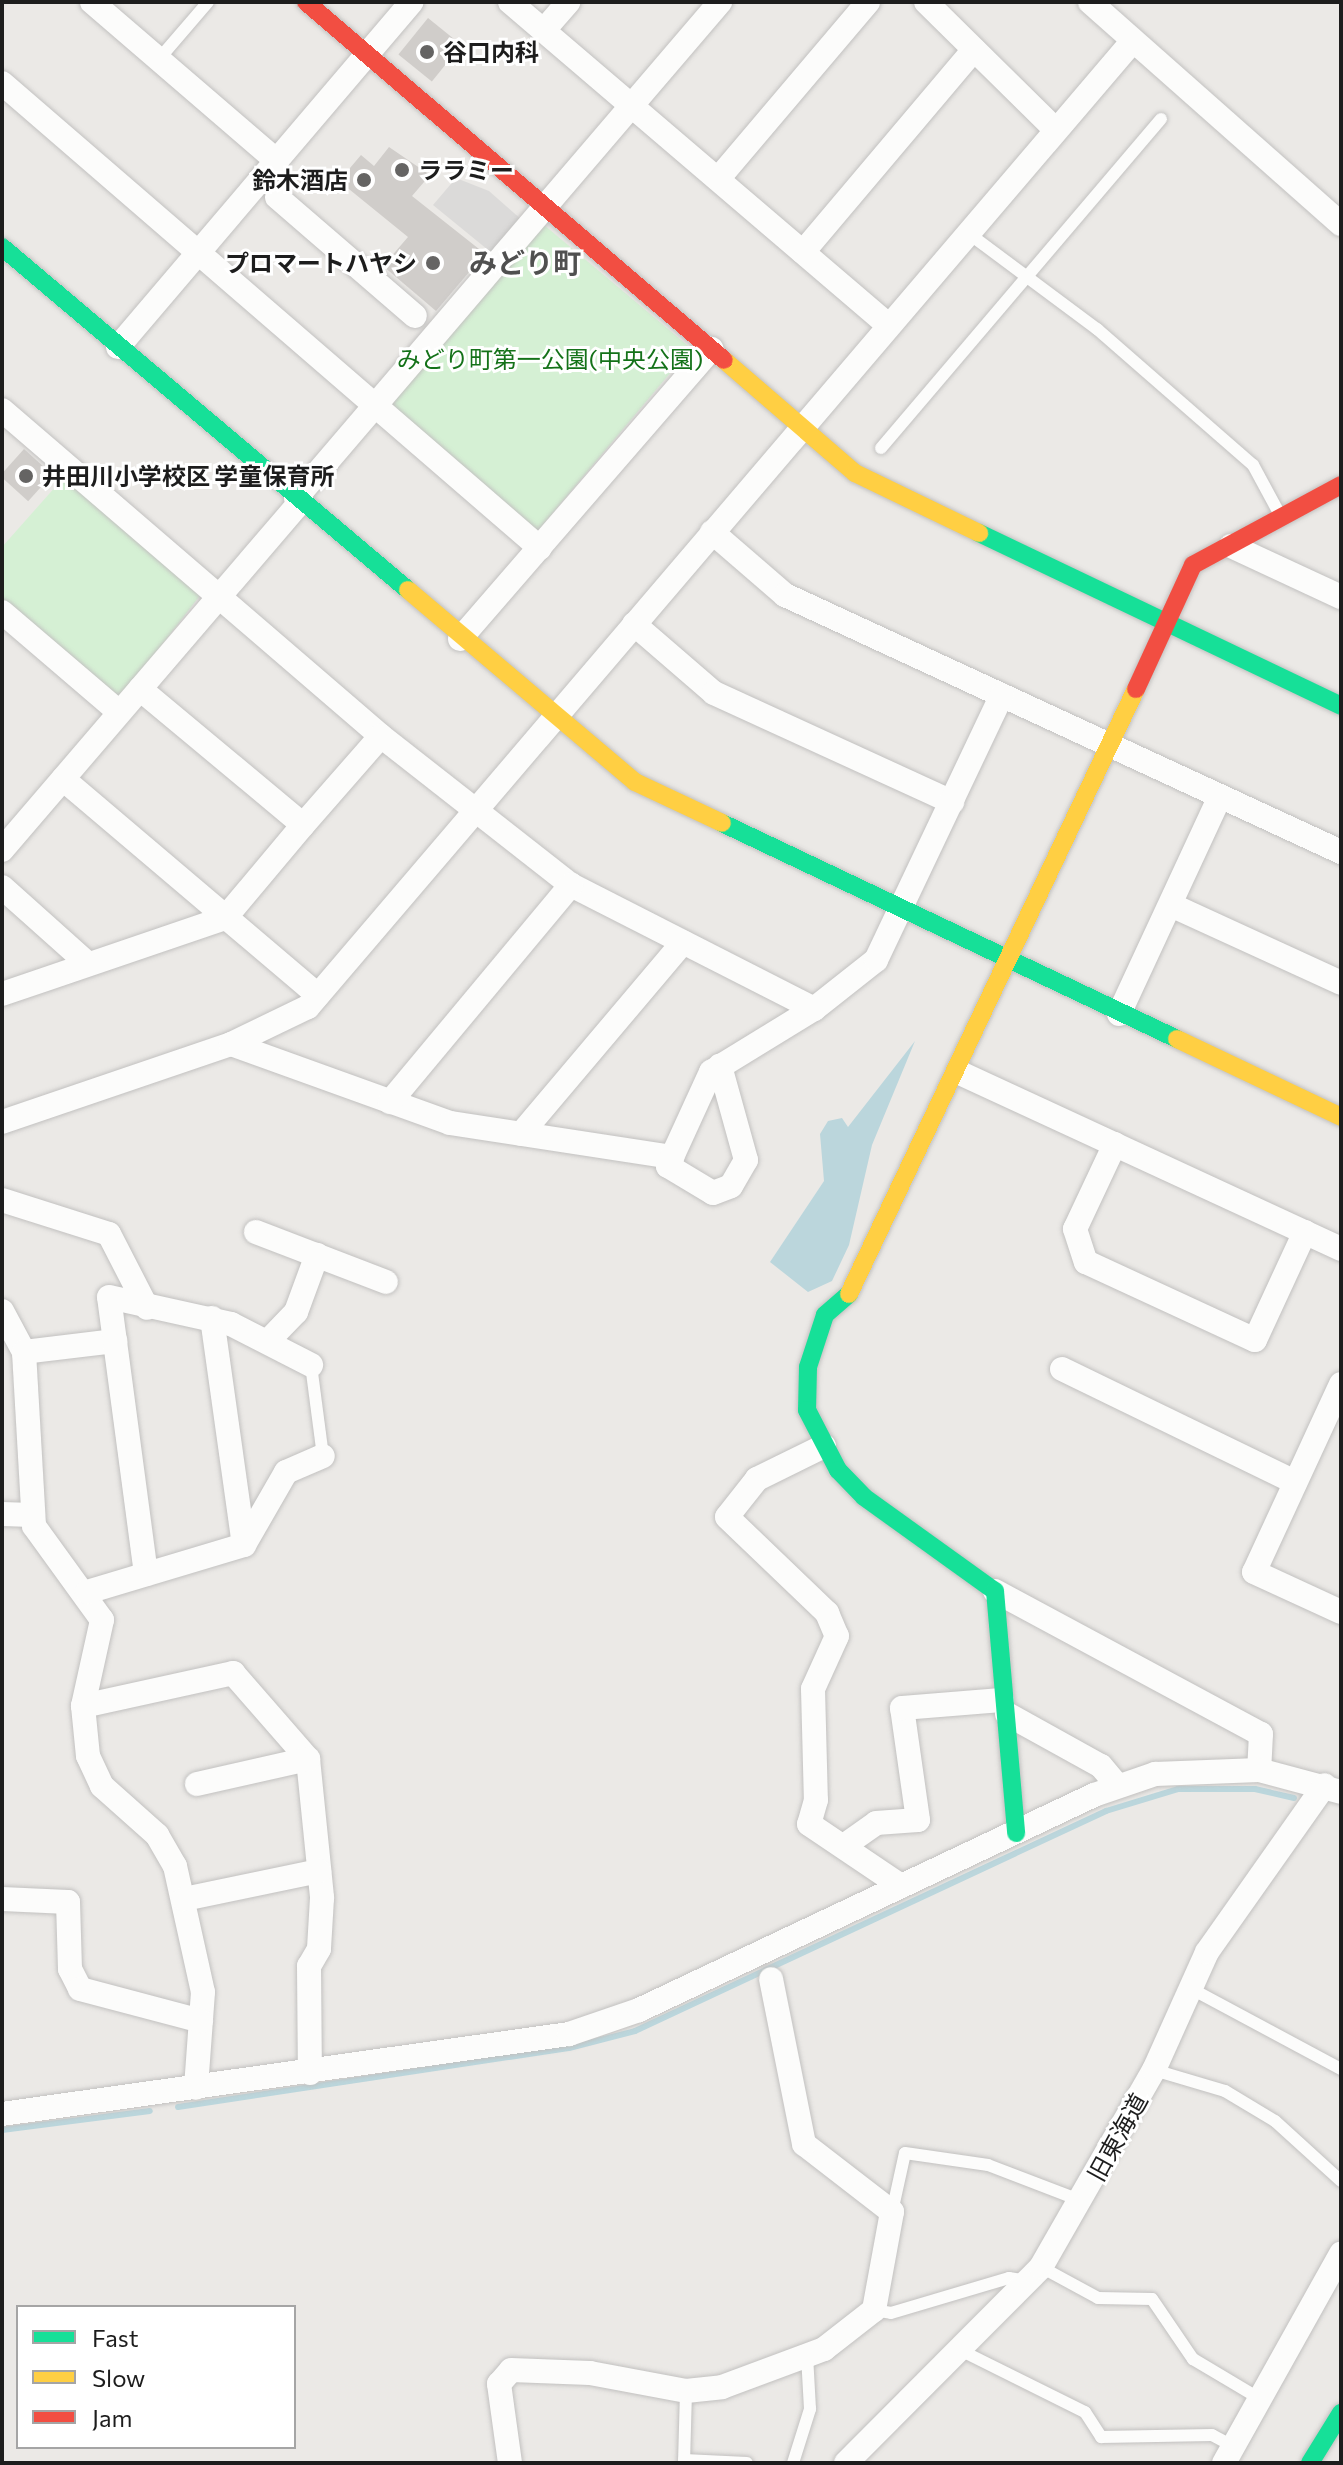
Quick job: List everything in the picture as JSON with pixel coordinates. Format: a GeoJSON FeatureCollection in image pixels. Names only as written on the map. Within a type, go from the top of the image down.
{"type":"FeatureCollection","features":[{"type":"Feature","properties":{"kind":"main road"},"geometry":{"type":"LineString","coordinates":[[306,2],[541,207],[711,349],[801,431],[916,508],[1341,706]]}},
{"type":"Feature","properties":{"kind":"main road"},"geometry":{"type":"LineString","coordinates":[[2,247],[553,719],[653,793],[900,912],[1341,1117]]}},
{"type":"Feature","properties":{"kind":"main road"},"geometry":{"type":"LineString","coordinates":[[1016,1833],[995,1591],[864,1497],[824,1446],[807,1410],[814,1344],[825,1315],[845,1304],[893,1191],[960,1073],[1193,565],[1341,485]]}},
{"type":"Feature","properties":{"kind":"main road"},"geometry":{"type":"LineString","coordinates":[[1310,2463],[1341,2413]]}},
{"type":"Feature","properties":{"kind":"street"},"geometry":{"type":"LineString","coordinates":[[92,2],[277,161]]}},
{"type":"Feature","properties":{"kind":"street"},"geometry":{"type":"LineString","coordinates":[[118,347],[412,2]]}},
{"type":"Feature","properties":{"kind":"street"},"geometry":{"type":"LineString","coordinates":[[510,2],[888,325]]}},
{"type":"Feature","properties":{"kind":"street"},"geometry":{"type":"LineString","coordinates":[[544,30],[568,2]]}},
{"type":"Feature","properties":{"kind":"street"},"geometry":{"type":"LineString","coordinates":[[2,850],[220,595],[541,207],[720,2]]}},
{"type":"Feature","properties":{"kind":"street"},"geometry":{"type":"LineString","coordinates":[[718,179],[868,2]]}},
{"type":"Feature","properties":{"kind":"street"},"geometry":{"type":"LineString","coordinates":[[926,2],[1056,130]]}},
{"type":"Feature","properties":{"kind":"street"},"geometry":{"type":"LineString","coordinates":[[1090,2],[1131,43],[1341,224]]}},
{"type":"Feature","properties":{"kind":"street"},"geometry":{"type":"LineString","coordinates":[[2,1122],[231,1044],[292,1020],[318,995],[1131,43]]}},
{"type":"Feature","properties":{"kind":"street"},"geometry":{"type":"LineString","coordinates":[[803,252],[974,50]]}},
{"type":"Feature","properties":{"kind":"street"},"geometry":{"type":"LineString","coordinates":[[2,83],[199,252],[373,408],[540,548]]}},
{"type":"Feature","properties":{"kind":"street"},"geometry":{"type":"LineString","coordinates":[[277,197],[415,316]]}},
{"type":"Feature","properties":{"kind":"street"},"geometry":{"type":"LineString","coordinates":[[460,639],[711,349]]}},
{"type":"Feature","properties":{"kind":"street"},"geometry":{"type":"LineString","coordinates":[[2,410],[381,736],[472,811],[571,885],[814,1009]]}},
{"type":"Feature","properties":{"kind":"street"},"geometry":{"type":"LineString","coordinates":[[712,532],[785,595],[1341,852]]}},
{"type":"Feature","properties":{"kind":"street"},"geometry":{"type":"LineString","coordinates":[[1231,546],[1341,597]]}},
{"type":"Feature","properties":{"kind":"street"},"geometry":{"type":"LineString","coordinates":[[2,612],[119,712]]}},
{"type":"Feature","properties":{"kind":"street"},"geometry":{"type":"LineString","coordinates":[[634,624],[714,693],[952,802]]}},
{"type":"Feature","properties":{"kind":"street"},"geometry":{"type":"LineString","coordinates":[[140,689],[303,825]]}},
{"type":"Feature","properties":{"kind":"street"},"geometry":{"type":"LineString","coordinates":[[720,1066],[746,1160],[731,1186],[713,1193],[668,1166],[720,1066],[814,1009],[868,970],[900,912],[1002,695]]}},
{"type":"Feature","properties":{"kind":"street"},"geometry":{"type":"LineString","coordinates":[[2,994],[225,918],[381,736]]}},
{"type":"Feature","properties":{"kind":"street"},"geometry":{"type":"LineString","coordinates":[[63,779],[318,995]]}},
{"type":"Feature","properties":{"kind":"street"},"geometry":{"type":"LineString","coordinates":[[1119,1014],[1220,796]]}},
{"type":"Feature","properties":{"kind":"street"},"geometry":{"type":"LineString","coordinates":[[390,1102],[571,885]]}},
{"type":"Feature","properties":{"kind":"street"},"geometry":{"type":"LineString","coordinates":[[2,887],[88,964]]}},
{"type":"Feature","properties":{"kind":"street"},"geometry":{"type":"LineString","coordinates":[[1171,905],[1341,983]]}},
{"type":"Feature","properties":{"kind":"street"},"geometry":{"type":"LineString","coordinates":[[521,1134],[683,942]]}},
{"type":"Feature","properties":{"kind":"street"},"geometry":{"type":"LineString","coordinates":[[231,1044],[450,1123],[672,1157]]}},
{"type":"Feature","properties":{"kind":"street"},"geometry":{"type":"LineString","coordinates":[[960,1073],[1341,1249]]}},
{"type":"Feature","properties":{"kind":"street"},"geometry":{"type":"LineString","coordinates":[[1115,1144],[1075,1229],[1086,1262],[1255,1340],[1305,1232]]}},
{"type":"Feature","properties":{"kind":"street"},"geometry":{"type":"LineString","coordinates":[[2,1200],[109,1234],[147,1308]]}},
{"type":"Feature","properties":{"kind":"street"},"geometry":{"type":"LineString","coordinates":[[256,1232],[386,1282]]}},
{"type":"Feature","properties":{"kind":"street"},"geometry":{"type":"LineString","coordinates":[[269,1340],[296,1312],[317,1255]]}},
{"type":"Feature","properties":{"kind":"street"},"geometry":{"type":"LineString","coordinates":[[146,1574],[109,1297],[147,1308],[212,1318],[269,1340],[311,1365]]}},
{"type":"Feature","properties":{"kind":"street"},"geometry":{"type":"LineString","coordinates":[[2,1311],[24,1352],[32,1515],[43,1546],[87,1592],[102,1620],[83,1706],[94,1774],[157,1835],[184,1899],[203,1992],[196,2088]]}},
{"type":"Feature","properties":{"kind":"street"},"geometry":{"type":"LineString","coordinates":[[212,1318],[244,1545]]}},
{"type":"Feature","properties":{"kind":"street"},"geometry":{"type":"LineString","coordinates":[[24,1352],[115,1341]]}},
{"type":"Feature","properties":{"kind":"street"},"geometry":{"type":"LineString","coordinates":[[1062,1369],[1295,1482]]}},
{"type":"Feature","properties":{"kind":"street"},"geometry":{"type":"LineString","coordinates":[[1341,1384],[1254,1572],[1341,1612]]}},
{"type":"Feature","properties":{"kind":"street"},"geometry":{"type":"LineString","coordinates":[[824,1446],[757,1479],[727,1517],[833,1623],[837,1646],[813,1689],[816,1800],[809,1824],[845,1845],[901,1886]]}},
{"type":"Feature","properties":{"kind":"street"},"geometry":{"type":"LineString","coordinates":[[87,1592],[244,1545],[286,1472],[323,1456]]}},
{"type":"Feature","properties":{"kind":"street"},"geometry":{"type":"LineString","coordinates":[[2,1514],[32,1515]]}},
{"type":"Feature","properties":{"kind":"street"},"geometry":{"type":"LineString","coordinates":[[995,1591],[1261,1734],[1259,1770]]}},
{"type":"Feature","properties":{"kind":"street"},"geometry":{"type":"LineString","coordinates":[[83,1706],[233,1673],[308,1759],[319,1871],[310,2073]]}},
{"type":"Feature","properties":{"kind":"street"},"geometry":{"type":"LineString","coordinates":[[845,1845],[876,1823],[918,1820],[902,1708],[1005,1707],[1101,1766],[1117,1785]]}},
{"type":"Feature","properties":{"kind":"street"},"geometry":{"type":"LineString","coordinates":[[197,1784],[308,1759]]}},
{"type":"Feature","properties":{"kind":"street"},"geometry":{"type":"LineString","coordinates":[[2,2114],[310,2073],[569,2034],[639,2010],[1117,1785],[1182,1770],[1259,1770],[1333,1788]]}},
{"type":"Feature","properties":{"kind":"street","name":"旧東海道"},"geometry":{"type":"LineString","coordinates":[[846,2463],[964,2352],[1036,2274],[1082,2201],[1154,2070],[1188,1987],[1261,1870],[1333,1788]]}},
{"type":"Feature","properties":{"kind":"street"},"geometry":{"type":"LineString","coordinates":[[184,1899],[319,1871]]}},
{"type":"Feature","properties":{"kind":"street"},"geometry":{"type":"LineString","coordinates":[[2,1899],[68,1902],[70,1969],[80,1989],[201,2021]]}},
{"type":"Feature","properties":{"kind":"street"},"geometry":{"type":"LineString","coordinates":[[510,2463],[499,2384],[511,2370],[590,2373],[686,2391],[722,2387],[807,2355],[874,2310],[892,2212],[804,2144],[771,1979]]}},
{"type":"Feature","properties":{"kind":"street"},"geometry":{"type":"LineString","coordinates":[[1229,2455],[1341,2254]]}},
{"type":"Feature","properties":{"kind":"lane"},"geometry":{"type":"LineString","coordinates":[[159,59],[204,7],[189,2]]}},
{"type":"Feature","properties":{"kind":"lane"},"geometry":{"type":"LineString","coordinates":[[881,448],[1161,119]]}},
{"type":"Feature","properties":{"kind":"lane"},"geometry":{"type":"LineString","coordinates":[[968,233],[1025,279],[1097,329],[1253,465],[1281,516]]}},
{"type":"Feature","properties":{"kind":"lane"},"geometry":{"type":"LineString","coordinates":[[311,1365],[323,1456]]}},
{"type":"Feature","properties":{"kind":"lane"},"geometry":{"type":"LineString","coordinates":[[1188,1987],[1341,2069]]}},
{"type":"Feature","properties":{"kind":"lane"},"geometry":{"type":"LineString","coordinates":[[1154,2070],[1225,2091],[1275,2121],[1341,2181]]}},
{"type":"Feature","properties":{"kind":"lane"},"geometry":{"type":"LineString","coordinates":[[892,2212],[905,2153],[988,2165],[1082,2201]]}},
{"type":"Feature","properties":{"kind":"lane"},"geometry":{"type":"LineString","coordinates":[[874,2310],[891,2313],[1009,2278],[1036,2274],[1098,2298],[1152,2299],[1193,2359],[1260,2399]]}},
{"type":"Feature","properties":{"kind":"lane"},"geometry":{"type":"LineString","coordinates":[[964,2352],[1085,2412],[1101,2437],[1212,2435],[1229,2455]]}},
{"type":"Feature","properties":{"kind":"lane"},"geometry":{"type":"LineString","coordinates":[[793,2463],[810,2409],[807,2355]]}},
{"type":"Feature","properties":{"kind":"lane"},"geometry":{"type":"LineString","coordinates":[[686,2391],[684,2461],[747,2463]]}},
{"type":"Feature","properties":{"kind":"green space","name":"みどり町第一公園(中央公園)"},"geometry":{"type":"Polygon","coordinates":[[[537,219],[691,348],[537,532],[383,403],[537,219]]]}},
{"type":"Feature","properties":{"kind":"green space"},"geometry":{"type":"Polygon","coordinates":[[[65,476],[202,593],[123,695],[114,696],[2,599],[2,547],[65,476]]]}},
{"type":"Feature","properties":{"kind":"shaded area"},"geometry":{"type":"Polygon","coordinates":[[[456,178],[489,191],[522,220],[493,254],[433,205],[456,178]]]}},
{"type":"Feature","properties":{"kind":"water"},"geometry":{"type":"Polygon","coordinates":[[[915,1041],[872,1145],[849,1245],[832,1281],[808,1292],[770,1262],[824,1181],[820,1134],[828,1121],[842,1118],[848,1127],[915,1041]]]}},
{"type":"Feature","properties":{"kind":"building","name":"谷口内科"},"geometry":{"type":"Polygon","coordinates":[[[428,18],[461,45],[432,82],[398,55],[428,18]]]}},
{"type":"Feature","properties":{"kind":"building"},"geometry":{"type":"Polygon","coordinates":[[[389,147],[430,175],[412,196],[479,249],[481,258],[436,311],[383,266],[408,237],[339,181],[361,155],[374,166],[389,147]]]}},
{"type":"Feature","properties":{"kind":"building","name":"井田川小学校区 学童保育所"},"geometry":{"type":"Polygon","coordinates":[[[24,449],[52,474],[28,501],[2,478],[2,473],[24,449]]]}},
{"type":"Feature","properties":{"kind":"waterway"},"geometry":{"type":"LineString","coordinates":[[178,2107],[569,2048],[635,2031],[1106,1811],[1178,1789],[1255,1789],[1294,1798]]}},
{"type":"Feature","properties":{"kind":"waterway"},"geometry":{"type":"LineString","coordinates":[[2,2130],[150,2111]]}},
{"type":"Feature","properties":{"kind":"traffic: fast"},"geometry":{"type":"LineString","coordinates":[[2,247],[408,590]]}},
{"type":"Feature","properties":{"kind":"traffic: fast"},"geometry":{"type":"LineString","coordinates":[[979,533],[1341,706]]}},
{"type":"Feature","properties":{"kind":"traffic: fast"},"geometry":{"type":"LineString","coordinates":[[722,823],[1177,1039]]}},
{"type":"Feature","properties":{"kind":"traffic: fast"},"geometry":{"type":"LineString","coordinates":[[849,1294],[825,1315],[808,1367],[807,1410],[838,1470],[864,1497],[995,1591],[1016,1833]]}},
{"type":"Feature","properties":{"kind":"traffic: fast"},"geometry":{"type":"LineString","coordinates":[[1310,2463],[1341,2413]]}},
{"type":"Feature","properties":{"kind":"traffic: slow"},"geometry":{"type":"LineString","coordinates":[[724,360],[855,473],[979,533]]}},
{"type":"Feature","properties":{"kind":"traffic: slow"},"geometry":{"type":"LineString","coordinates":[[408,590],[635,782],[722,823]]}},
{"type":"Feature","properties":{"kind":"traffic: slow"},"geometry":{"type":"LineString","coordinates":[[849,1294],[1136,689]]}},
{"type":"Feature","properties":{"kind":"traffic: slow"},"geometry":{"type":"LineString","coordinates":[[1177,1039],[1341,1117]]}},
{"type":"Feature","properties":{"kind":"traffic: jam"},"geometry":{"type":"LineString","coordinates":[[306,2],[724,360]]}},
{"type":"Feature","properties":{"kind":"traffic: jam"},"geometry":{"type":"LineString","coordinates":[[1136,689],[1193,565],[1341,485]]}},
{"type":"Feature","properties":{"kind":"place","name":"谷口内科"},"geometry":{"type":"Point","coordinates":[427,52]}},
{"type":"Feature","properties":{"kind":"place","name":"ララミー"},"geometry":{"type":"Point","coordinates":[402,170]}},
{"type":"Feature","properties":{"kind":"place","name":"鈴木酒店"},"geometry":{"type":"Point","coordinates":[364,180]}},
{"type":"Feature","properties":{"kind":"place","name":"プロマートハヤシ"},"geometry":{"type":"Point","coordinates":[433,263]}},
{"type":"Feature","properties":{"kind":"place","name":"井田川小学校区 学童保育所"},"geometry":{"type":"Point","coordinates":[26,476]}},
{"type":"Feature","properties":{"kind":"district","name":"みどり町"},"geometry":{"type":"Point","coordinates":[525,262]}}]}
